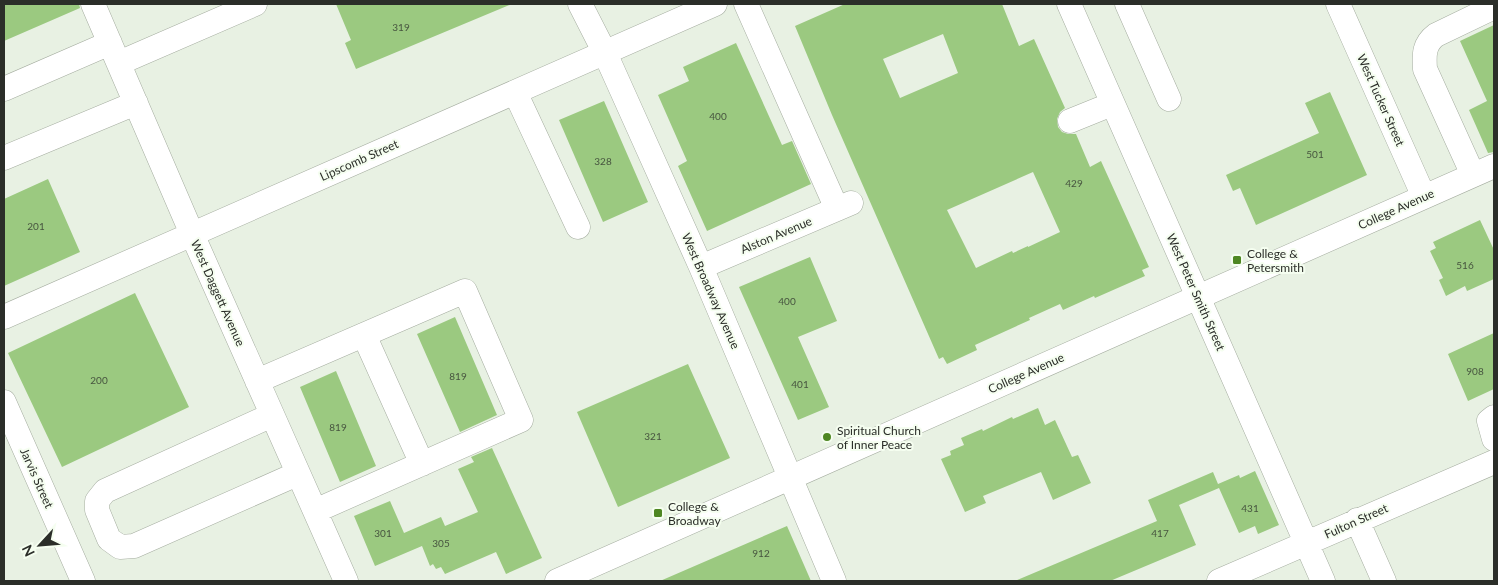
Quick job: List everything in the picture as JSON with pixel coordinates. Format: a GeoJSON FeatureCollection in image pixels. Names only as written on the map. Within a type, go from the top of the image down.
{"type":"FeatureCollection","features":[{"type":"Feature","properties":{"kind":"street","name":"West Daggett Avenue"},"geometry":{"type":"LineString","coordinates":[[94,4],[192,234],[346,581]]}},
{"type":"Feature","properties":{"kind":"street"},"geometry":{"type":"LineString","coordinates":[[4,88],[115,53],[255,4]]}},
{"type":"Feature","properties":{"kind":"street","name":"West Broadway Avenue"},"geometry":{"type":"LineString","coordinates":[[580,4],[605,53],[701,267],[834,581]]}},
{"type":"Feature","properties":{"kind":"street","name":"Lipscomb Street"},"geometry":{"type":"LineString","coordinates":[[4,317],[715,4]]}},
{"type":"Feature","properties":{"kind":"street","name":"Alston Avenue"},"geometry":{"type":"LineString","coordinates":[[701,267],[844,206],[746,4]]}},
{"type":"Feature","properties":{"kind":"street","name":"West Peter Smith Street"},"geometry":{"type":"LineString","coordinates":[[1069,4],[1324,581]]}},
{"type":"Feature","properties":{"kind":"street"},"geometry":{"type":"LineString","coordinates":[[1127,4],[1169,99]]}},
{"type":"Feature","properties":{"kind":"street","name":"West Tucker Street"},"geometry":{"type":"LineString","coordinates":[[1338,4],[1424,197]]}},
{"type":"Feature","properties":{"kind":"street"},"geometry":{"type":"LineString","coordinates":[[1484,170],[1425,69],[1424,55],[1428,41],[1436,34],[1494,6]]}},
{"type":"Feature","properties":{"kind":"street"},"geometry":{"type":"LineString","coordinates":[[515,92],[578,227]]}},
{"type":"Feature","properties":{"kind":"street"},"geometry":{"type":"LineString","coordinates":[[4,158],[136,103]]}},
{"type":"Feature","properties":{"kind":"street"},"geometry":{"type":"LineString","coordinates":[[1070,121],[1112,104]]}},
{"type":"Feature","properties":{"kind":"street","name":"College Avenue"},"geometry":{"type":"LineString","coordinates":[[557,581],[1484,170]]}},
{"type":"Feature","properties":{"kind":"street"},"geometry":{"type":"LineString","coordinates":[[257,381],[465,291],[521,420],[315,511]]}},
{"type":"Feature","properties":{"kind":"street"},"geometry":{"type":"LineString","coordinates":[[364,335],[422,464]]}},
{"type":"Feature","properties":{"kind":"street","name":"Jarvis Street"},"geometry":{"type":"LineString","coordinates":[[4,402],[83,581]]}},
{"type":"Feature","properties":{"kind":"street"},"geometry":{"type":"LineString","coordinates":[[272,415],[105,491],[97,501],[97,510],[108,539],[120,547],[134,546],[298,474]]}},
{"type":"Feature","properties":{"kind":"street"},"geometry":{"type":"LineString","coordinates":[[1494,417],[1489,421],[1494,439]]}},
{"type":"Feature","properties":{"kind":"street","name":"Fulton Street"},"geometry":{"type":"LineString","coordinates":[[1219,581],[1494,462]]}},
{"type":"Feature","properties":{"kind":"street"},"geometry":{"type":"LineString","coordinates":[[1357,520],[1384,581]]}},
{"type":"Feature","properties":{"kind":"building"},"geometry":{"type":"Polygon","coordinates":[[[4,4],[79,4],[80,8],[4,41],[4,4]]]}},
{"type":"Feature","properties":{"kind":"building"},"geometry":{"type":"Polygon","coordinates":[[[336,4],[512,4],[356,69],[345,43],[351,40],[336,4]]]}},
{"type":"Feature","properties":{"kind":"building"},"geometry":{"type":"Polygon","coordinates":[[[845,4],[1002,4],[1019,46],[1034,39],[1065,108],[1060,112],[1057,119],[1058,127],[1062,132],[1076,134],[1090,167],[1101,161],[1149,267],[1142,270],[1145,276],[1063,310],[1060,304],[975,345],[977,350],[947,364],[943,357],[939,359],[795,26],[845,4]],[[943,34],[883,59],[900,98],[958,73],[943,34]],[[1033,172],[947,210],[976,268],[1060,232],[1033,172]]]}},
{"type":"Feature","properties":{"kind":"building"},"geometry":{"type":"Polygon","coordinates":[[[1494,25],[1494,152],[1488,153],[1469,110],[1487,101],[1460,41],[1494,25]]]}},
{"type":"Feature","properties":{"kind":"building"},"geometry":{"type":"Polygon","coordinates":[[[736,43],[782,145],[792,141],[811,184],[707,231],[678,166],[687,161],[658,95],[689,81],[683,67],[736,43]]]}},
{"type":"Feature","properties":{"kind":"building"},"geometry":{"type":"Polygon","coordinates":[[[1330,92],[1367,175],[1256,225],[1240,188],[1233,191],[1226,175],[1319,133],[1305,103],[1330,92]]]}},
{"type":"Feature","properties":{"kind":"building"},"geometry":{"type":"Polygon","coordinates":[[[604,101],[648,202],[603,222],[559,120],[604,101]]]}},
{"type":"Feature","properties":{"kind":"building"},"geometry":{"type":"Polygon","coordinates":[[[48,179],[80,252],[4,286],[4,199],[48,179]]]}},
{"type":"Feature","properties":{"kind":"building"},"geometry":{"type":"Polygon","coordinates":[[[1480,220],[1494,250],[1494,279],[1467,291],[1465,286],[1446,296],[1439,280],[1443,278],[1430,251],[1436,248],[1433,242],[1480,220]]]}},
{"type":"Feature","properties":{"kind":"building"},"geometry":{"type":"Polygon","coordinates":[[[810,257],[837,321],[798,337],[829,407],[798,420],[739,287],[810,257]]]}},
{"type":"Feature","properties":{"kind":"building"},"geometry":{"type":"Polygon","coordinates":[[[135,293],[189,407],[62,467],[8,353],[135,293]]]}},
{"type":"Feature","properties":{"kind":"building"},"geometry":{"type":"Polygon","coordinates":[[[455,317],[497,415],[460,432],[417,334],[455,317]]]}},
{"type":"Feature","properties":{"kind":"building"},"geometry":{"type":"Polygon","coordinates":[[[1494,333],[1494,389],[1468,401],[1448,354],[1494,333]]]}},
{"type":"Feature","properties":{"kind":"building"},"geometry":{"type":"Polygon","coordinates":[[[688,364],[730,458],[618,507],[577,412],[688,364]]]}},
{"type":"Feature","properties":{"kind":"building"},"geometry":{"type":"Polygon","coordinates":[[[336,371],[376,466],[340,482],[300,387],[336,371]]]}},
{"type":"Feature","properties":{"kind":"building"},"geometry":{"type":"Polygon","coordinates":[[[1038,408],[1045,425],[1055,420],[1072,457],[1078,455],[1091,483],[1053,500],[1041,472],[983,496],[986,503],[965,512],[941,459],[951,455],[950,451],[964,445],[961,438],[1038,408]]]}},
{"type":"Feature","properties":{"kind":"building"},"geometry":{"type":"Polygon","coordinates":[[[492,448],[542,558],[506,574],[496,552],[445,574],[441,567],[436,569],[433,564],[430,566],[422,546],[375,566],[354,516],[390,501],[404,533],[441,517],[445,526],[478,512],[458,469],[474,462],[471,457],[492,448]]]}},
{"type":"Feature","properties":{"kind":"building"},"geometry":{"type":"Polygon","coordinates":[[[1255,471],[1279,525],[1258,534],[1255,526],[1239,533],[1219,488],[1179,505],[1196,545],[1110,581],[1015,581],[1157,521],[1148,500],[1213,472],[1218,484],[1239,475],[1240,478],[1255,471]]]}},
{"type":"Feature","properties":{"kind":"building"},"geometry":{"type":"Polygon","coordinates":[[[787,526],[811,581],[660,581],[787,526]]]}},
{"type":"Feature","properties":{"kind":"place","name":"College & Petersmith"},"geometry":{"type":"Point","coordinates":[1237,260]}},
{"type":"Feature","properties":{"kind":"place","name":"Spiritual Church of Inner Peace"},"geometry":{"type":"Point","coordinates":[827,437]}},
{"type":"Feature","properties":{"kind":"place","name":"College & Broadway"},"geometry":{"type":"Point","coordinates":[658,513]}}]}
